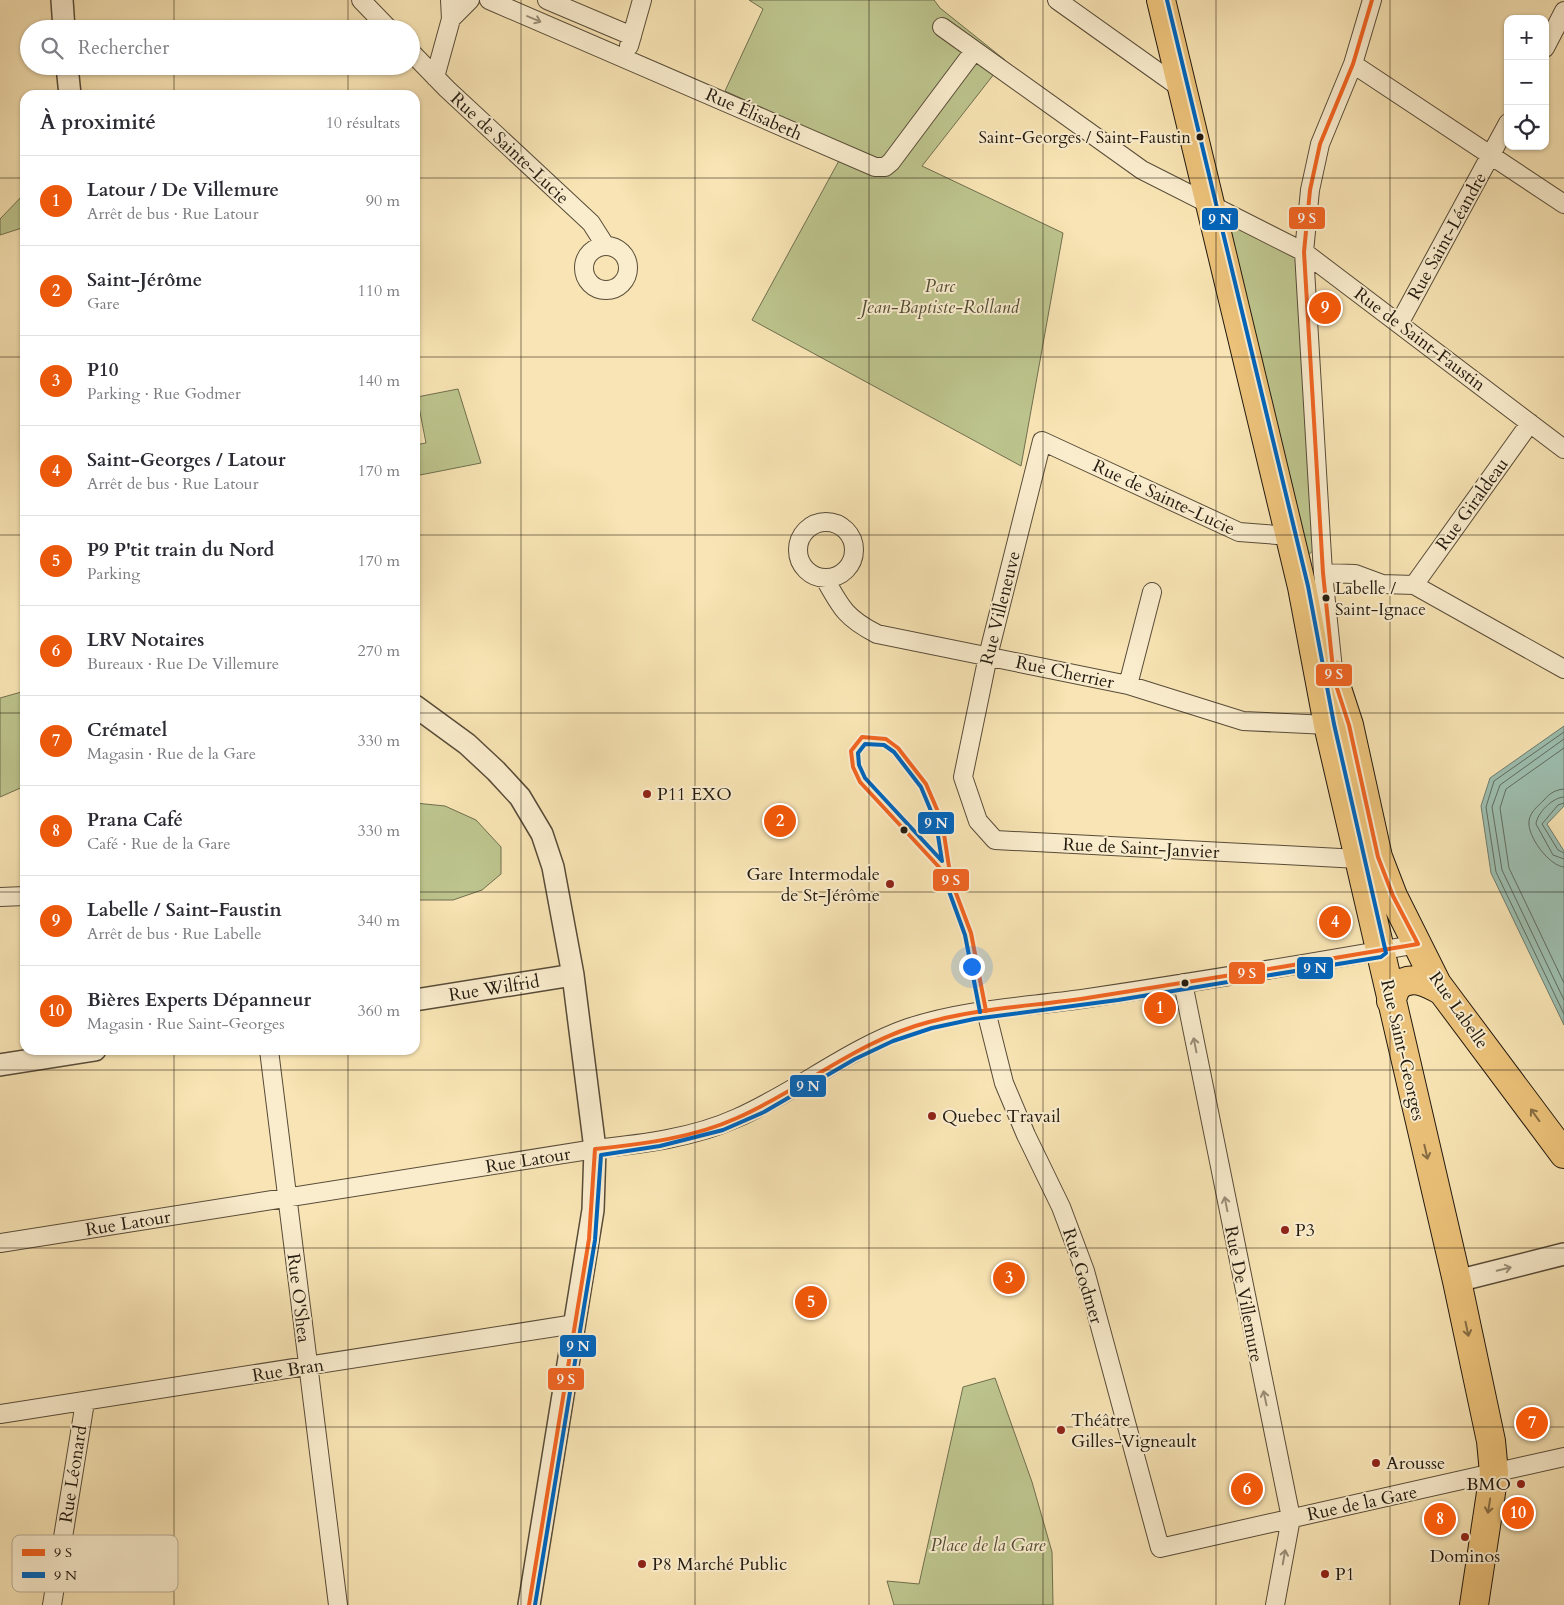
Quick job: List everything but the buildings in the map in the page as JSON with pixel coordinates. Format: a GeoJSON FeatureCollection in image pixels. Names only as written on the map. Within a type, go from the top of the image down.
{"type":"FeatureCollection","features":[{"type":"Feature","properties":{"kind":"main road","name":"Rue Saint-Georges"},"geometry":{"type":"LineString","coordinates":[[1162,0],[1290,536],[1312,580],[1328,725],[1457,1281],[1492,1441],[1494,1473],[1474,1605]]}},
{"type":"Feature","properties":{"kind":"main road","name":"Rue Labelle"},"geometry":{"type":"LineString","coordinates":[[1312,580],[1334,679],[1349,725],[1378,857],[1393,896],[1442,991],[1564,1154]]}},
{"type":"Feature","properties":{"kind":"main road"},"geometry":{"type":"LineString","coordinates":[[1391,1001],[1396,988],[1409,980],[1424,981],[1442,991]]}},
{"type":"Feature","properties":{"kind":"street"},"geometry":{"type":"LineString","coordinates":[[62,0],[63,20]]}},
{"type":"Feature","properties":{"kind":"street"},"geometry":{"type":"LineString","coordinates":[[361,0],[380,20]]}},
{"type":"Feature","properties":{"kind":"street"},"geometry":{"type":"LineString","coordinates":[[435,77],[451,19],[450,0]]}},
{"type":"Feature","properties":{"kind":"street"},"geometry":{"type":"LineString","coordinates":[[451,19],[470,0]]}},
{"type":"Feature","properties":{"kind":"street","name":"Rue Élisabeth"},"geometry":{"type":"LineString","coordinates":[[489,0],[876,167],[885,167],[891,162],[974,52]]}},
{"type":"Feature","properties":{"kind":"street"},"geometry":{"type":"LineString","coordinates":[[547,0],[632,36]]}},
{"type":"Feature","properties":{"kind":"street"},"geometry":{"type":"LineString","coordinates":[[626,58],[642,0]]}},
{"type":"Feature","properties":{"kind":"street"},"geometry":{"type":"LineString","coordinates":[[1057,0],[1182,89]]}},
{"type":"Feature","properties":{"kind":"street","name":"Rue Labelle"},"geometry":{"type":"LineString","coordinates":[[1312,580],[1304,252],[1310,190],[1320,144],[1353,64],[1372,0]]}},
{"type":"Feature","properties":{"kind":"street"},"geometry":{"type":"LineString","coordinates":[[1549,40],[1564,11]]}},
{"type":"Feature","properties":{"kind":"street","name":"Rue de Saint-Faustin"},"geometry":{"type":"LineString","coordinates":[[942,27],[974,52],[1142,170],[1304,252],[1400,322],[1564,449]]}},
{"type":"Feature","properties":{"kind":"street","name":"Rue de Sainte-Lucie"},"geometry":{"type":"LineString","coordinates":[[420,61],[591,223],[605,245]]}},
{"type":"Feature","properties":{"kind":"street"},"geometry":{"type":"LineString","coordinates":[[1353,64],[1492,154],[1564,204]]}},
{"type":"Feature","properties":{"kind":"street"},"geometry":{"type":"LineString","coordinates":[[68,75],[69,90]]}},
{"type":"Feature","properties":{"kind":"street","name":"Rue Saint-Léandre"},"geometry":{"type":"LineString","coordinates":[[1400,322],[1504,132]]}},
{"type":"Feature","properties":{"kind":"street","name":"Rue Giraldeau"},"geometry":{"type":"LineString","coordinates":[[1414,585],[1530,424]]}},
{"type":"Feature","properties":{"kind":"street","name":"Rue de Sainte-Lucie"},"geometry":{"type":"LineString","coordinates":[[1042,441],[1239,532],[1290,536]]}},
{"type":"Feature","properties":{"kind":"street","name":"Rue Villeneuve"},"geometry":{"type":"LineString","coordinates":[[962,777],[988,656],[1042,441]]}},
{"type":"Feature","properties":{"kind":"street"},"geometry":{"type":"LineString","coordinates":[[1312,580],[1355,574],[1382,584],[1414,585],[1564,669]]}},
{"type":"Feature","properties":{"kind":"street","name":"Rue Cherrier"},"geometry":{"type":"LineString","coordinates":[[825,579],[842,610],[858,624],[877,634],[1128,685],[1243,721],[1328,725]]}},
{"type":"Feature","properties":{"kind":"street"},"geometry":{"type":"LineString","coordinates":[[1128,685],[1152,592]]}},
{"type":"Feature","properties":{"kind":"street"},"geometry":{"type":"LineString","coordinates":[[420,710],[468,744],[496,771],[520,797],[542,834],[553,867],[573,975],[595,1149],[590,1229],[529,1605]]}},
{"type":"Feature","properties":{"kind":"street","name":"Rue de Saint-Janvier"},"geometry":{"type":"LineString","coordinates":[[962,777],[978,821],[995,840],[1359,859]]}},
{"type":"Feature","properties":{"kind":"street"},"geometry":{"type":"LineString","coordinates":[[0,897],[20,896]]}},
{"type":"Feature","properties":{"kind":"street","name":"Rue Latour"},"geometry":{"type":"LineString","coordinates":[[0,1243],[595,1149],[638,1144],[691,1134],[735,1119],[878,1040],[909,1028],[961,1014],[1183,983],[1418,944]]}},
{"type":"Feature","properties":{"kind":"street","name":"Rue Wilfrid"},"geometry":{"type":"LineString","coordinates":[[420,999],[573,975]]}},
{"type":"Feature","properties":{"kind":"street","name":"Rue De Villemure"},"geometry":{"type":"LineString","coordinates":[[1183,983],[1291,1518],[1275,1605]]}},
{"type":"Feature","properties":{"kind":"street","name":"Rue Godmer"},"geometry":{"type":"LineString","coordinates":[[986,1011],[1004,1083],[1026,1135],[1061,1207],[1085,1271],[1160,1548]]}},
{"type":"Feature","properties":{"kind":"street"},"geometry":{"type":"LineString","coordinates":[[0,1065],[63,1055]]}},
{"type":"Feature","properties":{"kind":"street","name":"Rue O'Shea"},"geometry":{"type":"LineString","coordinates":[[270,1055],[338,1605]]}},
{"type":"Feature","properties":{"kind":"street"},"geometry":{"type":"LineString","coordinates":[[1457,1281],[1564,1254]]}},
{"type":"Feature","properties":{"kind":"street","name":"Rue Bran"},"geometry":{"type":"LineString","coordinates":[[0,1414],[575,1324]]}},
{"type":"Feature","properties":{"kind":"street","name":"Rue Léonard"},"geometry":{"type":"LineString","coordinates":[[63,1535],[85,1402]]}},
{"type":"Feature","properties":{"kind":"street","name":"Rue de la Gare"},"geometry":{"type":"LineString","coordinates":[[1160,1548],[1564,1458]]}},
{"type":"Feature","properties":{"kind":"street","name":"Rue Léonard"},"geometry":{"type":"LineString","coordinates":[[52,1605],[54,1592]]}},
{"type":"Feature","properties":{"kind":"green space","name":"Parc Jean-Baptiste-Rolland"},"geometry":{"type":"Polygon","coordinates":[[[749,0],[934,0],[940,8],[1005,60],[922,166],[1063,233],[1021,466],[752,320],[847,146],[725,91],[763,9],[749,0]]]}},
{"type":"Feature","properties":{"kind":"green space"},"geometry":{"type":"Polygon","coordinates":[[[20,198],[20,229],[0,235],[0,219],[20,198]]]}},
{"type":"Feature","properties":{"kind":"green space"},"geometry":{"type":"Polygon","coordinates":[[[1211,205],[1304,252],[1314,550],[1308,555],[1211,205]]]}},
{"type":"Feature","properties":{"kind":"green space"},"geometry":{"type":"Polygon","coordinates":[[[458,389],[481,463],[420,475],[420,444],[426,443],[420,412],[420,396],[458,389]]]}},
{"type":"Feature","properties":{"kind":"green space"},"geometry":{"type":"Polygon","coordinates":[[[20,692],[20,788],[0,797],[0,698],[20,692]]]}},
{"type":"Feature","properties":{"kind":"green space"},"geometry":{"type":"Polygon","coordinates":[[[420,804],[445,806],[476,820],[501,847],[501,874],[482,890],[453,900],[420,900],[420,804]]]}},
{"type":"Feature","properties":{"kind":"green space","name":"Place de la Gare"},"geometry":{"type":"Polygon","coordinates":[[[995,1378],[1032,1482],[1052,1552],[1053,1605],[894,1605],[887,1581],[919,1584],[963,1387],[995,1378]]]}},
{"type":"Feature","properties":{"kind":"water"},"geometry":{"type":"Polygon","coordinates":[[[1564,726],[1564,806],[1547,824],[1564,851],[1564,1025],[1491,873],[1481,806],[1490,778],[1564,726]]]}},
{"type":"Feature","properties":{"kind":"transit line"},"geometry":{"type":"LineString","coordinates":[[535,1605],[595,1240],[601,1155],[660,1146],[723,1130],[764,1112],[855,1059],[893,1041],[932,1028],[974,1019],[1118,1000],[1381,957],[1386,953],[1334,724],[1308,586],[1167,0]]}},
{"type":"Feature","properties":{"kind":"transit line"},"geometry":{"type":"LineString","coordinates":[[529,1605],[589,1239],[595,1149],[668,1139],[720,1125],[761,1106],[879,1041],[903,1030],[949,1017],[1087,998],[1418,944],[1393,896],[1378,857],[1349,725],[1334,679],[1323,573],[1304,252],[1310,190],[1320,144],[1353,64],[1372,0]]}},
{"type":"Feature","properties":{"kind":"transit line"},"geometry":{"type":"LineString","coordinates":[[862,737],[886,739],[898,748],[926,784],[942,821],[951,880],[860,782],[853,767],[851,751],[862,737]]}},
{"type":"Feature","properties":{"kind":"transit line"},"geometry":{"type":"LineString","coordinates":[[865,744],[884,745],[894,752],[921,787],[936,823],[942,861],[865,778],[859,765],[858,753],[865,744]]}},
{"type":"Feature","properties":{"kind":"transit line"},"geometry":{"type":"LineString","coordinates":[[951,880],[971,933],[986,1011]]}},
{"type":"Feature","properties":{"kind":"transit line"},"geometry":{"type":"LineString","coordinates":[[946,883],[965,935],[980,1012]]}},
{"type":"Feature","properties":{"kind":"place","name":"Saint-Georges / Saint-Faustin"},"geometry":{"type":"Point","coordinates":[1200,137]}},
{"type":"Feature","properties":{"kind":"place","name":"Labelle / Saint-Faustin"},"geometry":{"type":"Point","coordinates":[1325,308]}},
{"type":"Feature","properties":{"kind":"place","name":"Labelle / Saint-Ignace"},"geometry":{"type":"Point","coordinates":[1326,598]}},
{"type":"Feature","properties":{"kind":"place","name":"P11 EXO"},"geometry":{"type":"Point","coordinates":[647,794]}},
{"type":"Feature","properties":{"kind":"place","name":"Saint-Jérôme"},"geometry":{"type":"Point","coordinates":[780,821]}},
{"type":"Feature","properties":{"kind":"place","name":"Gare Intermodale de St-Jérôme"},"geometry":{"type":"Point","coordinates":[890,884]}},
{"type":"Feature","properties":{"kind":"place","name":"Saint-Georges / Latour"},"geometry":{"type":"Point","coordinates":[1335,922]}},
{"type":"Feature","properties":{"kind":"place","name":"Latour / De Villemure"},"geometry":{"type":"Point","coordinates":[1160,1008]}},
{"type":"Feature","properties":{"kind":"place","name":"Quebec Travail"},"geometry":{"type":"Point","coordinates":[932,1116]}},
{"type":"Feature","properties":{"kind":"place","name":"P3"},"geometry":{"type":"Point","coordinates":[1285,1230]}},
{"type":"Feature","properties":{"kind":"place","name":"P10"},"geometry":{"type":"Point","coordinates":[1009,1278]}},
{"type":"Feature","properties":{"kind":"place","name":"P9 P'tit train du Nord"},"geometry":{"type":"Point","coordinates":[811,1302]}},
{"type":"Feature","properties":{"kind":"place","name":"Crématel"},"geometry":{"type":"Point","coordinates":[1532,1423]}},
{"type":"Feature","properties":{"kind":"place","name":"Théâtre Gilles-Vigneault"},"geometry":{"type":"Point","coordinates":[1061,1430]}},
{"type":"Feature","properties":{"kind":"place","name":"Arousse"},"geometry":{"type":"Point","coordinates":[1376,1463]}},
{"type":"Feature","properties":{"kind":"place","name":"BMO"},"geometry":{"type":"Point","coordinates":[1521,1484]}},
{"type":"Feature","properties":{"kind":"place","name":"LRV Notaires"},"geometry":{"type":"Point","coordinates":[1247,1489]}},
{"type":"Feature","properties":{"kind":"place","name":"Bières Experts Dépanneur"},"geometry":{"type":"Point","coordinates":[1518,1513]}},
{"type":"Feature","properties":{"kind":"place","name":"Prana Café"},"geometry":{"type":"Point","coordinates":[1440,1519]}},
{"type":"Feature","properties":{"kind":"place","name":"Dominos"},"geometry":{"type":"Point","coordinates":[1465,1537]}},
{"type":"Feature","properties":{"kind":"place","name":"P8 Marché Public"},"geometry":{"type":"Point","coordinates":[642,1564]}},
{"type":"Feature","properties":{"kind":"place","name":"P1"},"geometry":{"type":"Point","coordinates":[1325,1574]}}]}
